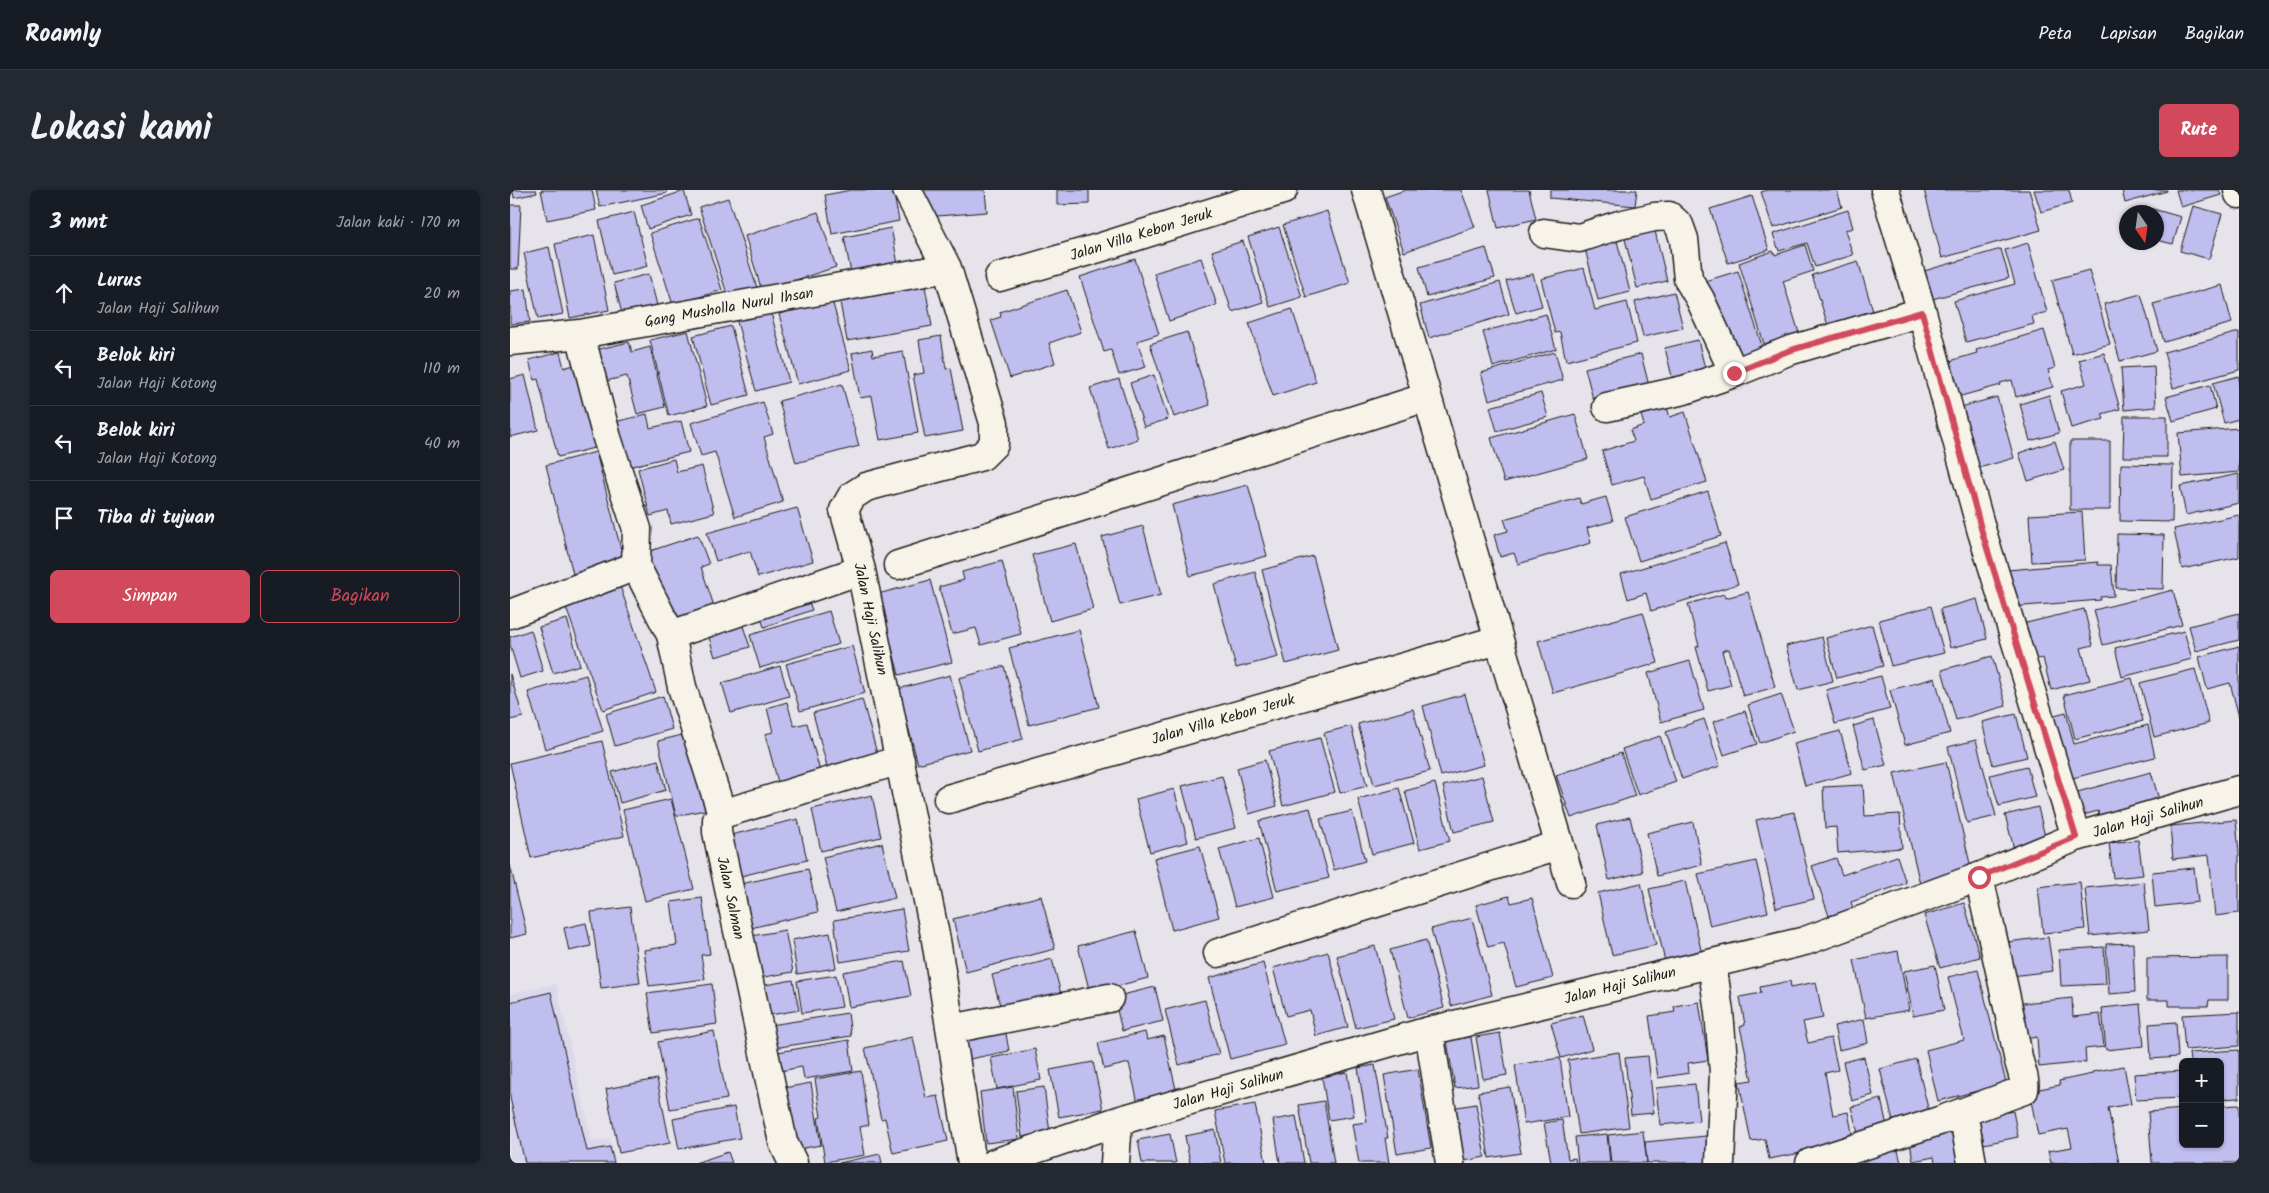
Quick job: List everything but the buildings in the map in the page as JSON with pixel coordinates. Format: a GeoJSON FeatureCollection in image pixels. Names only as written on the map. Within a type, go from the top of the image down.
{"type":"FeatureCollection","features":[{"type":"Feature","properties":{"kind":"street","name":"Jalan Haji Salihun"},"geometry":{"type":"LineString","coordinates":[[907,190],[947,268],[994,423],[994,444],[982,456],[866,487],[852,496],[844,510],[861,570],[900,760],[951,1029],[972,1163]]}},
{"type":"Feature","properties":{"kind":"street","name":"Jalan Villa Kebon Jeruk"},"geometry":{"type":"LineString","coordinates":[[999,277],[1283,190]]}},
{"type":"Feature","properties":{"kind":"street"},"geometry":{"type":"LineString","coordinates":[[1366,190],[1571,884]]}},
{"type":"Feature","properties":{"kind":"street"},"geometry":{"type":"LineString","coordinates":[[1884,190],[1922,312],[1982,532],[2076,837]]}},
{"type":"Feature","properties":{"kind":"street"},"geometry":{"type":"LineString","coordinates":[[2238,190],[2239,194]]}},
{"type":"Feature","properties":{"kind":"street"},"geometry":{"type":"LineString","coordinates":[[1544,233],[1579,238],[1619,224],[1669,216],[1679,225],[1684,239],[1688,279],[1700,299],[1734,373]]}},
{"type":"Feature","properties":{"kind":"street","name":"Gang Musholla Nurul Ihsan"},"geometry":{"type":"LineString","coordinates":[[510,341],[580,334],[947,268]]}},
{"type":"Feature","properties":{"kind":"street"},"geometry":{"type":"LineString","coordinates":[[1606,407],[1684,390],[1734,373],[1788,351],[1922,312]]}},
{"type":"Feature","properties":{"kind":"street"},"geometry":{"type":"LineString","coordinates":[[580,334],[606,438],[637,528],[636,566],[671,635],[682,687],[722,814],[900,760]]}},
{"type":"Feature","properties":{"kind":"street"},"geometry":{"type":"LineString","coordinates":[[898,565],[1427,397]]}},
{"type":"Feature","properties":{"kind":"street"},"geometry":{"type":"LineString","coordinates":[[510,614],[636,566]]}},
{"type":"Feature","properties":{"kind":"street"},"geometry":{"type":"LineString","coordinates":[[671,635],[861,570]]}},
{"type":"Feature","properties":{"kind":"street","name":"Jalan Villa Kebon Jeruk"},"geometry":{"type":"LineString","coordinates":[[948,799],[1498,640]]}},
{"type":"Feature","properties":{"kind":"street","name":"Jalan Haji Salihun"},"geometry":{"type":"LineString","coordinates":[[995,1163],[1118,1121],[1429,1031],[1805,941],[1979,877],[2076,837],[2239,790]]}},
{"type":"Feature","properties":{"kind":"street","name":"Jalan Salman"},"geometry":{"type":"LineString","coordinates":[[722,814],[717,820],[717,832],[783,1142],[793,1163]]}},
{"type":"Feature","properties":{"kind":"street"},"geometry":{"type":"LineString","coordinates":[[1218,953],[1559,846]]}},
{"type":"Feature","properties":{"kind":"street"},"geometry":{"type":"LineString","coordinates":[[1810,1163],[2024,1090],[2025,1083],[2018,1060],[2012,1024],[1979,877]]}},
{"type":"Feature","properties":{"kind":"street"},"geometry":{"type":"LineString","coordinates":[[1712,963],[1719,1012],[1724,1073],[1720,1163]]}},
{"type":"Feature","properties":{"kind":"street"},"geometry":{"type":"LineString","coordinates":[[951,1029],[1109,998]]}},
{"type":"Feature","properties":{"kind":"street"},"geometry":{"type":"LineString","coordinates":[[1429,1031],[1450,1163]]}},
{"type":"Feature","properties":{"kind":"street"},"geometry":{"type":"LineString","coordinates":[[1963,1112],[1972,1163]]}},
{"type":"Feature","properties":{"kind":"street"},"geometry":{"type":"LineString","coordinates":[[1115,1163],[1118,1121]]}},
{"type":"Feature","properties":{"kind":"shaded area"},"geometry":{"type":"Polygon","coordinates":[[[556,984],[592,1142],[610,1138],[616,1163],[510,1163],[510,994],[556,984]]]}},
{"type":"Feature","properties":{"kind":"route"},"geometry":{"type":"LineString","coordinates":[[1734,373],[1788,351],[1922,312],[1982,532],[2076,837],[1979,877]]}}]}
